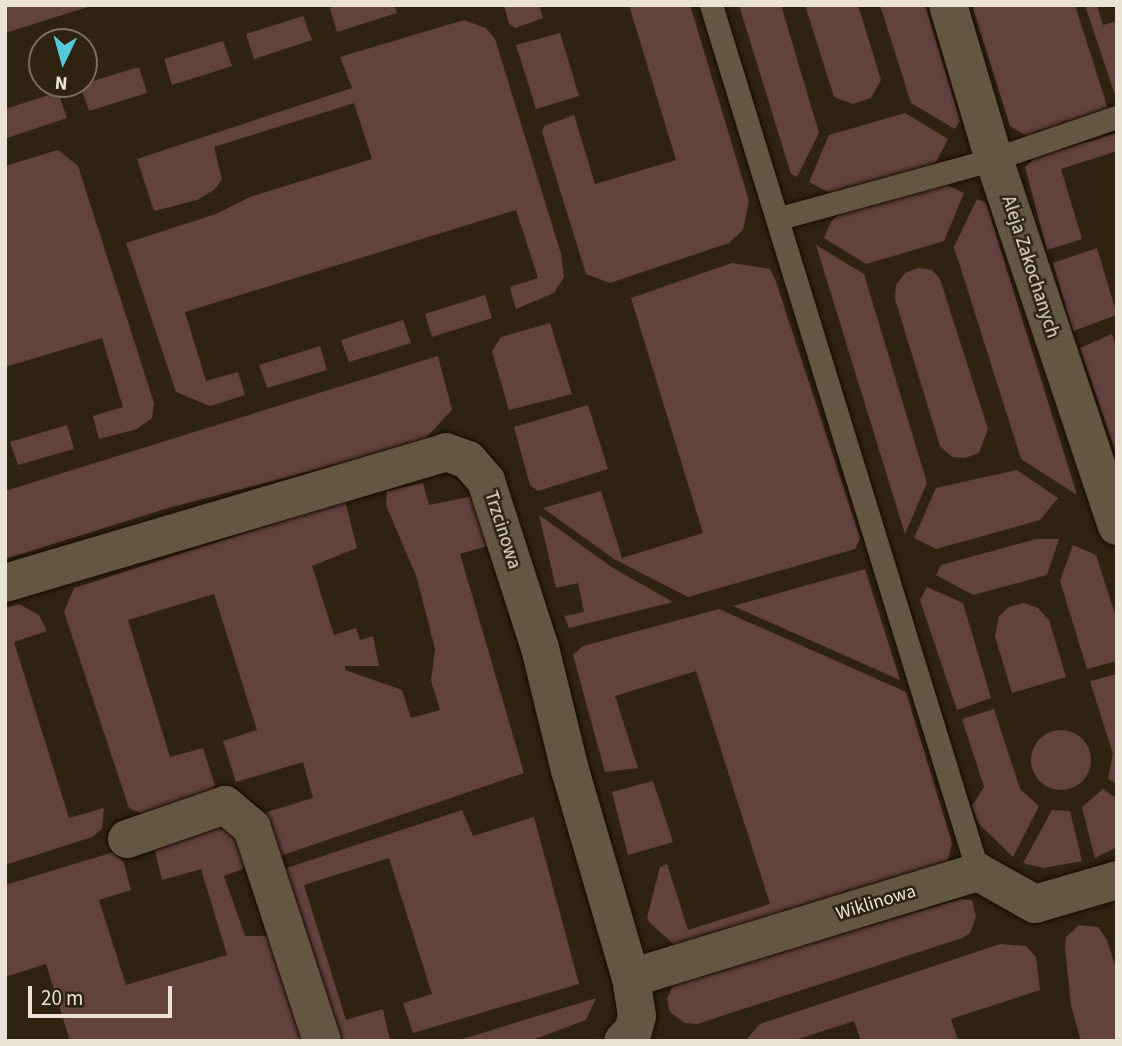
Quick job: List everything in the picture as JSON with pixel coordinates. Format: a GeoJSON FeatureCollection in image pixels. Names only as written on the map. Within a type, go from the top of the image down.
{"type":"FeatureCollection","features":[{"type":"Feature","properties":{"kind":"street","name":"Aleja Zakochanych"},"geometry":{"type":"LineString","coordinates":[[948,5],[994,159],[1117,526]]}},
{"type":"Feature","properties":{"kind":"street","name":"Trzcinowa"},"geometry":{"type":"LineString","coordinates":[[5,583],[446,452],[468,460],[486,481],[540,648],[570,770],[631,978],[637,1016],[628,1036]]}},
{"type":"Feature","properties":{"kind":"street"},"geometry":{"type":"LineString","coordinates":[[127,839],[225,806],[252,828],[322,1041]]}},
{"type":"Feature","properties":{"kind":"street"},"geometry":{"type":"LineString","coordinates":[[978,872],[1035,904],[1117,880]]}},
{"type":"Feature","properties":{"kind":"street","name":"Wiklinowa"},"geometry":{"type":"LineString","coordinates":[[631,978],[978,872]]}},
{"type":"Feature","properties":{"kind":"lane"},"geometry":{"type":"LineString","coordinates":[[711,5],[780,218],[978,872]]}},
{"type":"Feature","properties":{"kind":"lane"},"geometry":{"type":"LineString","coordinates":[[780,218],[994,159],[1117,117]]}},
{"type":"Feature","properties":{"kind":"shaded area"},"geometry":{"type":"Polygon","coordinates":[[[5,5],[94,5],[5,33],[5,5]]]}},
{"type":"Feature","properties":{"kind":"shaded area"},"geometry":{"type":"Polygon","coordinates":[[[338,5],[394,5],[397,13],[337,32],[330,8],[338,5]]]}},
{"type":"Feature","properties":{"kind":"shaded area"},"geometry":{"type":"Polygon","coordinates":[[[504,5],[539,5],[543,18],[515,28],[509,24],[504,5]]]}},
{"type":"Feature","properties":{"kind":"shaded area"},"geometry":{"type":"Polygon","coordinates":[[[629,5],[690,5],[749,201],[743,230],[729,243],[610,283],[586,274],[542,132],[544,126],[574,115],[595,184],[676,160],[629,5]]]}},
{"type":"Feature","properties":{"kind":"shaded area"},"geometry":{"type":"Polygon","coordinates":[[[739,5],[781,5],[819,133],[797,177],[791,174],[739,5]]]}},
{"type":"Feature","properties":{"kind":"shaded area"},"geometry":{"type":"Polygon","coordinates":[[[805,5],[858,5],[881,80],[871,98],[853,104],[834,97],[805,5]]]}},
{"type":"Feature","properties":{"kind":"shaded area"},"geometry":{"type":"Polygon","coordinates":[[[880,5],[925,5],[960,121],[955,129],[911,103],[880,5]]]}},
{"type":"Feature","properties":{"kind":"shaded area"},"geometry":{"type":"Polygon","coordinates":[[[972,5],[1075,5],[1108,109],[1027,136],[1010,126],[972,5]]]}},
{"type":"Feature","properties":{"kind":"shaded area"},"geometry":{"type":"Polygon","coordinates":[[[1085,5],[1097,5],[1103,25],[1117,21],[1117,101],[1085,5]]]}},
{"type":"Feature","properties":{"kind":"shaded area"},"geometry":{"type":"Polygon","coordinates":[[[303,16],[312,40],[254,59],[246,34],[303,16]]]}},
{"type":"Feature","properties":{"kind":"shaded area"},"geometry":{"type":"Polygon","coordinates":[[[464,20],[486,28],[495,39],[561,254],[564,277],[554,293],[516,309],[510,287],[538,278],[516,210],[185,312],[206,381],[238,372],[245,395],[210,406],[176,392],[126,243],[216,214],[250,197],[372,159],[354,103],[214,147],[222,179],[214,190],[197,200],[154,211],[137,159],[352,88],[340,57],[464,20]]]}},
{"type":"Feature","properties":{"kind":"shaded area"},"geometry":{"type":"Polygon","coordinates":[[[560,33],[579,96],[536,109],[516,45],[560,33]]]}},
{"type":"Feature","properties":{"kind":"shaded area"},"geometry":{"type":"Polygon","coordinates":[[[223,41],[232,66],[172,85],[164,59],[223,41]]]}},
{"type":"Feature","properties":{"kind":"shaded area"},"geometry":{"type":"Polygon","coordinates":[[[139,67],[147,93],[89,111],[84,98],[98,98],[98,80],[139,67]]]}},
{"type":"Feature","properties":{"kind":"shaded area"},"geometry":{"type":"Polygon","coordinates":[[[39,98],[60,98],[67,118],[7,138],[5,109],[39,98]]]}},
{"type":"Feature","properties":{"kind":"shaded area"},"geometry":{"type":"Polygon","coordinates":[[[905,113],[948,139],[935,164],[832,194],[809,182],[829,135],[905,113]]]}},
{"type":"Feature","properties":{"kind":"shaded area"},"geometry":{"type":"Polygon","coordinates":[[[1117,133],[1117,151],[1061,169],[1082,239],[1047,250],[1025,167],[1036,157],[1117,133]]]}},
{"type":"Feature","properties":{"kind":"shaded area"},"geometry":{"type":"Polygon","coordinates":[[[58,150],[78,166],[154,403],[152,418],[137,429],[99,439],[93,416],[123,407],[102,338],[5,367],[5,166],[58,150]]]}},
{"type":"Feature","properties":{"kind":"shaded area"},"geometry":{"type":"Polygon","coordinates":[[[940,182],[964,193],[944,241],[866,264],[824,238],[831,222],[844,209],[940,182]]]}},
{"type":"Feature","properties":{"kind":"shaded area"},"geometry":{"type":"Polygon","coordinates":[[[977,199],[986,203],[1077,495],[1021,459],[954,247],[977,199]]]}},
{"type":"Feature","properties":{"kind":"shaded area"},"geometry":{"type":"Polygon","coordinates":[[[816,245],[864,274],[927,483],[905,534],[816,245]]]}},
{"type":"Feature","properties":{"kind":"shaded area"},"geometry":{"type":"Polygon","coordinates":[[[1097,248],[1117,315],[1073,331],[1053,263],[1097,248]]]}},
{"type":"Feature","properties":{"kind":"shaded area"},"geometry":{"type":"Polygon","coordinates":[[[732,263],[770,269],[775,279],[860,538],[855,549],[688,597],[614,559],[543,508],[601,491],[622,558],[703,533],[631,298],[732,263]]]}},
{"type":"Feature","properties":{"kind":"shaded area"},"geometry":{"type":"Polygon","coordinates":[[[918,268],[932,270],[940,279],[988,429],[979,453],[965,458],[952,457],[940,446],[895,299],[896,285],[905,273],[918,268]]]}},
{"type":"Feature","properties":{"kind":"shaded area"},"geometry":{"type":"Polygon","coordinates":[[[485,295],[492,318],[432,337],[425,314],[485,295]]]}},
{"type":"Feature","properties":{"kind":"shaded area"},"geometry":{"type":"Polygon","coordinates":[[[403,320],[411,343],[349,362],[341,340],[403,320]]]}},
{"type":"Feature","properties":{"kind":"shaded area"},"geometry":{"type":"Polygon","coordinates":[[[550,323],[572,394],[509,410],[492,351],[501,337],[550,323]]]}},
{"type":"Feature","properties":{"kind":"shaded area"},"geometry":{"type":"Polygon","coordinates":[[[1112,334],[1117,351],[1117,455],[1080,348],[1112,334]]]}},
{"type":"Feature","properties":{"kind":"shaded area"},"geometry":{"type":"Polygon","coordinates":[[[320,346],[327,370],[267,388],[259,365],[320,346]]]}},
{"type":"Feature","properties":{"kind":"shaded area"},"geometry":{"type":"Polygon","coordinates":[[[438,356],[452,410],[422,442],[168,508],[5,559],[5,491],[438,356]]]}},
{"type":"Feature","properties":{"kind":"shaded area"},"geometry":{"type":"Polygon","coordinates":[[[588,405],[608,469],[538,491],[530,485],[514,427],[588,405]]]}},
{"type":"Feature","properties":{"kind":"shaded area"},"geometry":{"type":"Polygon","coordinates":[[[67,425],[74,449],[18,465],[10,442],[67,425]]]}},
{"type":"Feature","properties":{"kind":"shaded area"},"geometry":{"type":"Polygon","coordinates":[[[1017,470],[1058,498],[1040,520],[936,549],[914,538],[936,488],[1017,470]]]}},
{"type":"Feature","properties":{"kind":"shaded area"},"geometry":{"type":"Polygon","coordinates":[[[423,483],[429,505],[474,496],[494,544],[460,554],[524,773],[274,858],[254,816],[313,798],[303,762],[236,782],[223,741],[257,730],[214,594],[128,620],[170,757],[203,748],[215,786],[208,801],[152,818],[129,808],[64,612],[74,588],[345,501],[357,548],[312,566],[334,635],[356,628],[360,640],[373,636],[379,666],[345,666],[345,670],[402,690],[411,718],[440,710],[431,681],[435,649],[417,578],[386,505],[387,491],[423,483]]]}},
{"type":"Feature","properties":{"kind":"shaded area"},"geometry":{"type":"Polygon","coordinates":[[[539,515],[613,568],[673,602],[569,628],[564,616],[584,612],[578,583],[556,588],[539,515]]]}},
{"type":"Feature","properties":{"kind":"shaded area"},"geometry":{"type":"Polygon","coordinates":[[[1036,539],[1059,539],[1047,575],[973,595],[936,575],[941,565],[1036,539]]]}},
{"type":"Feature","properties":{"kind":"shaded area"},"geometry":{"type":"Polygon","coordinates":[[[1073,545],[1096,555],[1117,620],[1117,661],[1087,669],[1060,581],[1073,545]]]}},
{"type":"Feature","properties":{"kind":"shaded area"},"geometry":{"type":"Polygon","coordinates":[[[865,569],[900,680],[733,606],[865,569]]]}},
{"type":"Feature","properties":{"kind":"shaded area"},"geometry":{"type":"Polygon","coordinates":[[[927,587],[963,603],[991,698],[957,710],[920,600],[927,587]]]}},
{"type":"Feature","properties":{"kind":"shaded area"},"geometry":{"type":"Polygon","coordinates":[[[1024,603],[1038,608],[1049,620],[1066,677],[1012,693],[995,636],[999,616],[1009,607],[1024,603]]]}},
{"type":"Feature","properties":{"kind":"shaded area"},"geometry":{"type":"Polygon","coordinates":[[[19,604],[39,615],[47,631],[14,642],[69,818],[104,808],[102,829],[92,837],[5,865],[5,608],[19,604]]]}},
{"type":"Feature","properties":{"kind":"shaded area"},"geometry":{"type":"Polygon","coordinates":[[[719,609],[906,692],[952,843],[947,865],[679,949],[650,923],[647,918],[660,867],[667,864],[688,930],[770,904],[696,671],[615,696],[638,768],[605,772],[573,655],[583,646],[719,609]]]}},
{"type":"Feature","properties":{"kind":"shaded area"},"geometry":{"type":"Polygon","coordinates":[[[1117,674],[1117,784],[1108,779],[1113,754],[1090,681],[1117,674]]]}},
{"type":"Feature","properties":{"kind":"shaded area"},"geometry":{"type":"Polygon","coordinates":[[[994,709],[1020,789],[1039,806],[1013,857],[978,823],[972,806],[984,787],[962,719],[994,709]]]}},
{"type":"Feature","properties":{"kind":"shaded area"},"geometry":{"type":"Polygon","coordinates":[[[1055,730],[1067,730],[1086,743],[1091,760],[1089,772],[1078,785],[1067,790],[1055,790],[1036,777],[1031,766],[1031,754],[1044,735],[1055,730]]]}},
{"type":"Feature","properties":{"kind":"shaded area"},"geometry":{"type":"Polygon","coordinates":[[[653,781],[673,842],[628,855],[612,792],[653,781]]]}},
{"type":"Feature","properties":{"kind":"shaded area"},"geometry":{"type":"Polygon","coordinates":[[[1103,789],[1117,799],[1117,847],[1095,858],[1082,807],[1103,789]]]}},
{"type":"Feature","properties":{"kind":"shaded area"},"geometry":{"type":"Polygon","coordinates":[[[462,810],[473,836],[534,817],[579,984],[413,1033],[403,1003],[432,994],[389,858],[304,885],[346,1020],[383,1009],[390,1041],[332,1041],[278,871],[462,810]]]}},
{"type":"Feature","properties":{"kind":"shaded area"},"geometry":{"type":"Polygon","coordinates":[[[1052,810],[1070,811],[1082,861],[1044,868],[1023,863],[1052,810]]]}},
{"type":"Feature","properties":{"kind":"shaded area"},"geometry":{"type":"Polygon","coordinates":[[[199,824],[232,827],[250,866],[224,876],[245,936],[270,936],[312,1041],[70,1041],[46,964],[5,977],[5,885],[114,852],[124,863],[131,890],[99,900],[126,985],[227,955],[201,869],[162,880],[152,839],[199,824]]]}},
{"type":"Feature","properties":{"kind":"shaded area"},"geometry":{"type":"Polygon","coordinates":[[[961,899],[972,900],[976,917],[970,933],[962,938],[697,1024],[685,1023],[670,1012],[667,999],[674,983],[961,899]]]}},
{"type":"Feature","properties":{"kind":"shaded area"},"geometry":{"type":"Polygon","coordinates":[[[1079,925],[1098,927],[1107,940],[1117,972],[1117,1041],[1081,1041],[1071,1005],[1065,948],[1066,937],[1079,925]]]}},
{"type":"Feature","properties":{"kind":"shaded area"},"geometry":{"type":"Polygon","coordinates":[[[1000,944],[1026,946],[1036,957],[1040,990],[951,1019],[958,1041],[861,1041],[854,1021],[792,1041],[745,1041],[760,1024],[1000,944]]]}},
{"type":"Feature","properties":{"kind":"shaded area"},"geometry":{"type":"Polygon","coordinates":[[[596,998],[586,1020],[530,1041],[456,1041],[596,998]]]}}]}
